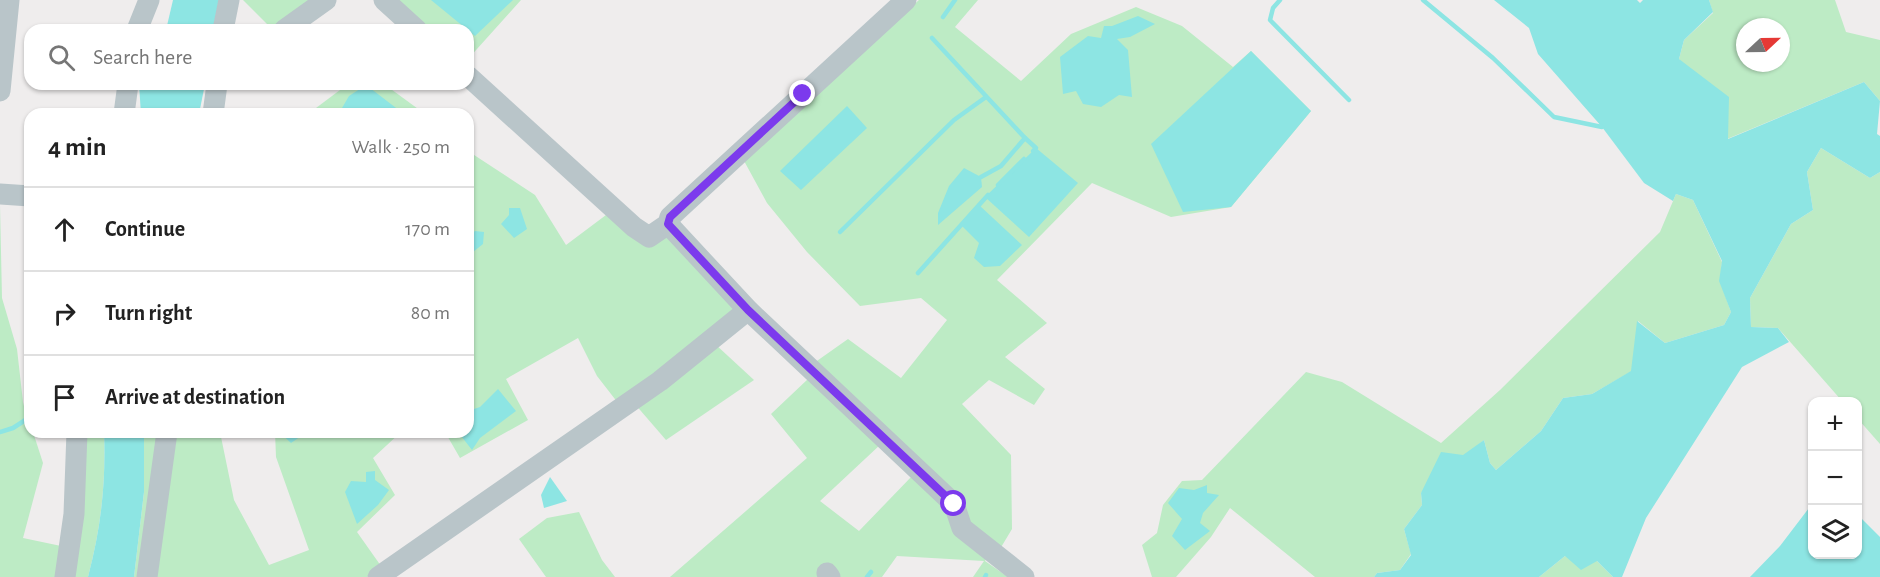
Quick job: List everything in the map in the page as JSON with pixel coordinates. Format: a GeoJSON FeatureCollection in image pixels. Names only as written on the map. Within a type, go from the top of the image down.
{"type":"FeatureCollection","features":[{"type":"Feature","properties":{"kind":"street"},"geometry":{"type":"LineString","coordinates":[[0,91],[9,0]]}},
{"type":"Feature","properties":{"kind":"street"},"geometry":{"type":"LineString","coordinates":[[139,24],[149,0]]}},
{"type":"Feature","properties":{"kind":"street"},"geometry":{"type":"LineString","coordinates":[[224,24],[229,0]]}},
{"type":"Feature","properties":{"kind":"street"},"geometry":{"type":"LineString","coordinates":[[292,24],[326,0]]}},
{"type":"Feature","properties":{"kind":"street"},"geometry":{"type":"LineString","coordinates":[[384,0],[410,24]]}},
{"type":"Feature","properties":{"kind":"street"},"geometry":{"type":"LineString","coordinates":[[474,81],[634,227],[649,237],[668,224],[670,217],[906,0]]}},
{"type":"Feature","properties":{"kind":"street"},"geometry":{"type":"LineString","coordinates":[[125,108],[127,90]]}},
{"type":"Feature","properties":{"kind":"street"},"geometry":{"type":"LineString","coordinates":[[214,108],[217,90]]}},
{"type":"Feature","properties":{"kind":"street"},"geometry":{"type":"LineString","coordinates":[[0,194],[24,196]]}},
{"type":"Feature","properties":{"kind":"street"},"geometry":{"type":"LineString","coordinates":[[668,224],[748,310],[954,504],[962,528],[1024,577]]}},
{"type":"Feature","properties":{"kind":"street"},"geometry":{"type":"LineString","coordinates":[[378,577],[660,381],[748,310]]}},
{"type":"Feature","properties":{"kind":"street"},"geometry":{"type":"LineString","coordinates":[[65,577],[74,514],[77,438]]}},
{"type":"Feature","properties":{"kind":"street"},"geometry":{"type":"LineString","coordinates":[[147,577],[167,438]]}},
{"type":"Feature","properties":{"kind":"green space"},"geometry":{"type":"Polygon","coordinates":[[[243,0],[319,0],[280,24],[267,24],[243,0]]]}},
{"type":"Feature","properties":{"kind":"green space"},"geometry":{"type":"Polygon","coordinates":[[[394,0],[521,0],[474,52],[474,24],[422,24],[394,0]]]}},
{"type":"Feature","properties":{"kind":"green space"},"geometry":{"type":"Polygon","coordinates":[[[919,0],[978,0],[955,27],[1021,81],[1071,34],[1136,7],[1182,26],[1233,67],[1251,51],[1311,111],[1231,207],[1171,217],[1092,183],[997,280],[1047,323],[1005,357],[1045,389],[1034,405],[989,380],[962,404],[1011,455],[1012,529],[1000,549],[968,522],[814,363],[848,339],[901,378],[947,320],[921,298],[860,306],[807,252],[767,203],[743,159],[919,0]]]}},
{"type":"Feature","properties":{"kind":"green space"},"geometry":{"type":"Polygon","coordinates":[[[1709,0],[1835,0],[1846,32],[1880,40],[1880,101],[1864,82],[1727,139],[1679,59],[1684,40],[1713,13],[1709,0]]]}},
{"type":"Feature","properties":{"kind":"green space"},"geometry":{"type":"Polygon","coordinates":[[[340,90],[392,90],[417,108],[316,108],[340,90]]]}},
{"type":"Feature","properties":{"kind":"green space"},"geometry":{"type":"Polygon","coordinates":[[[1821,148],[1870,178],[1880,172],[1880,444],[1862,424],[1862,397],[1838,397],[1778,328],[1751,327],[1750,298],[1791,224],[1813,210],[1807,172],[1821,148]]]}},
{"type":"Feature","properties":{"kind":"green space"},"geometry":{"type":"Polygon","coordinates":[[[474,155],[535,195],[566,245],[606,215],[667,235],[735,310],[618,403],[597,376],[578,338],[506,379],[528,420],[460,458],[448,438],[474,438],[474,155]]]}},
{"type":"Feature","properties":{"kind":"green space"},"geometry":{"type":"Polygon","coordinates":[[[1676,194],[1693,200],[1722,262],[1720,281],[1731,312],[1724,325],[1665,343],[1638,321],[1632,371],[1592,394],[1563,398],[1541,431],[1496,470],[1490,463],[1484,440],[1421,493],[1422,505],[1404,529],[1411,554],[1400,570],[1377,573],[1374,577],[1315,577],[1230,508],[1211,537],[1176,577],[1152,577],[1142,545],[1157,533],[1163,505],[1182,481],[1202,480],[1306,372],[1342,382],[1441,443],[1500,390],[1660,232],[1676,194]]]}},
{"type":"Feature","properties":{"kind":"green space"},"geometry":{"type":"Polygon","coordinates":[[[0,205],[2,298],[17,349],[24,406],[24,438],[35,438],[43,463],[23,538],[61,546],[57,577],[0,577],[0,205]]]}},
{"type":"Feature","properties":{"kind":"green space"},"geometry":{"type":"Polygon","coordinates":[[[715,344],[754,380],[666,440],[634,403],[715,344]]]}},
{"type":"Feature","properties":{"kind":"green space"},"geometry":{"type":"Polygon","coordinates":[[[808,379],[881,444],[820,501],[859,531],[913,475],[988,555],[985,561],[1008,577],[973,577],[984,561],[897,556],[882,577],[670,577],[807,458],[771,414],[808,379]]]}},
{"type":"Feature","properties":{"kind":"green space"},"geometry":{"type":"Polygon","coordinates":[[[83,438],[104,438],[102,505],[88,577],[69,577],[83,438]]]}},
{"type":"Feature","properties":{"kind":"green space"},"geometry":{"type":"Polygon","coordinates":[[[144,438],[158,438],[140,577],[134,577],[144,492],[144,438]]]}},
{"type":"Feature","properties":{"kind":"green space"},"geometry":{"type":"Polygon","coordinates":[[[172,438],[221,438],[234,500],[269,565],[309,550],[276,457],[275,438],[395,438],[373,458],[395,495],[357,532],[381,566],[367,577],[151,577],[172,438]]]}},
{"type":"Feature","properties":{"kind":"green space"},"geometry":{"type":"Polygon","coordinates":[[[579,512],[602,560],[615,577],[546,577],[519,539],[547,518],[579,512]]]}},
{"type":"Feature","properties":{"kind":"green space"},"geometry":{"type":"Polygon","coordinates":[[[1565,556],[1597,561],[1613,577],[1539,577],[1565,556]]]}},
{"type":"Feature","properties":{"kind":"water"},"geometry":{"type":"Polygon","coordinates":[[[173,0],[222,0],[217,24],[167,24],[173,0]]]}},
{"type":"Feature","properties":{"kind":"water"},"geometry":{"type":"Polygon","coordinates":[[[431,0],[513,0],[475,36],[474,24],[460,24],[431,0]]]}},
{"type":"Feature","properties":{"kind":"water"},"geometry":{"type":"Polygon","coordinates":[[[1494,0],[1637,0],[1640,3],[1643,0],[1709,0],[1713,12],[1684,40],[1679,59],[1729,97],[1728,139],[1864,82],[1880,101],[1877,134],[1880,136],[1880,172],[1870,178],[1821,148],[1807,172],[1813,210],[1791,224],[1750,298],[1751,327],[1778,328],[1789,342],[1742,367],[1646,518],[1622,577],[1613,577],[1597,561],[1581,570],[1565,556],[1539,577],[1374,577],[1377,573],[1400,570],[1411,555],[1404,529],[1422,505],[1421,493],[1441,452],[1463,455],[1484,440],[1490,463],[1496,470],[1541,431],[1563,398],[1592,394],[1631,371],[1637,321],[1665,343],[1724,325],[1731,312],[1719,281],[1722,261],[1693,200],[1676,194],[1673,201],[1644,183],[1602,127],[1538,54],[1529,28],[1494,0]]]}},
{"type":"Feature","properties":{"kind":"water"},"geometry":{"type":"Polygon","coordinates":[[[1138,16],[1155,24],[1130,37],[1117,39],[1128,50],[1132,97],[1119,95],[1101,107],[1083,104],[1076,91],[1063,94],[1060,57],[1088,36],[1101,38],[1104,26],[1112,26],[1138,16]]]}},
{"type":"Feature","properties":{"kind":"water"},"geometry":{"type":"Polygon","coordinates":[[[1251,51],[1311,111],[1231,207],[1183,212],[1151,144],[1251,51]]]}},
{"type":"Feature","properties":{"kind":"water"},"geometry":{"type":"Polygon","coordinates":[[[139,90],[204,90],[200,108],[141,108],[139,90]]]}},
{"type":"Feature","properties":{"kind":"water"},"geometry":{"type":"Polygon","coordinates":[[[358,90],[373,90],[396,108],[342,108],[349,96],[358,90]]]}},
{"type":"Feature","properties":{"kind":"water"},"geometry":{"type":"Polygon","coordinates":[[[847,106],[867,128],[801,190],[780,171],[847,106]]]}},
{"type":"Feature","properties":{"kind":"water"},"geometry":{"type":"Polygon","coordinates":[[[1036,148],[1078,183],[1029,237],[985,197],[1036,148]]]}},
{"type":"Feature","properties":{"kind":"water"},"geometry":{"type":"Polygon","coordinates":[[[964,168],[981,177],[982,187],[938,225],[938,213],[949,186],[964,168]]]}},
{"type":"Feature","properties":{"kind":"water"},"geometry":{"type":"Polygon","coordinates":[[[979,205],[1022,245],[1000,266],[984,267],[974,258],[979,243],[961,225],[979,205]]]}},
{"type":"Feature","properties":{"kind":"water"},"geometry":{"type":"Polygon","coordinates":[[[509,208],[520,208],[527,229],[514,238],[501,224],[509,215],[509,208]]]}},
{"type":"Feature","properties":{"kind":"water"},"geometry":{"type":"Polygon","coordinates":[[[474,232],[484,232],[483,244],[474,251],[474,232]]]}},
{"type":"Feature","properties":{"kind":"water"},"geometry":{"type":"Polygon","coordinates":[[[498,389],[516,411],[480,438],[472,450],[463,438],[474,438],[474,409],[480,407],[498,389]]]}},
{"type":"Feature","properties":{"kind":"water"},"geometry":{"type":"Polygon","coordinates":[[[104,438],[144,438],[144,492],[134,577],[88,577],[102,505],[104,438]]]}},
{"type":"Feature","properties":{"kind":"water"},"geometry":{"type":"Polygon","coordinates":[[[286,438],[298,438],[291,443],[286,438]]]}},
{"type":"Feature","properties":{"kind":"water"},"geometry":{"type":"Polygon","coordinates":[[[375,471],[375,480],[389,490],[378,505],[357,524],[345,492],[351,481],[366,482],[366,472],[375,471]]]}},
{"type":"Feature","properties":{"kind":"water"},"geometry":{"type":"Polygon","coordinates":[[[550,477],[567,501],[544,508],[541,495],[550,477]]]}},
{"type":"Feature","properties":{"kind":"water"},"geometry":{"type":"Polygon","coordinates":[[[1207,485],[1207,493],[1219,495],[1203,513],[1200,523],[1210,531],[1185,550],[1172,536],[1182,519],[1168,503],[1179,488],[1194,490],[1207,485]]]}},
{"type":"Feature","properties":{"kind":"water"},"geometry":{"type":"Polygon","coordinates":[[[1808,509],[1808,559],[1862,559],[1862,519],[1880,537],[1880,577],[1750,577],[1780,546],[1808,509]]]}},
{"type":"Feature","properties":{"kind":"waterway"},"geometry":{"type":"LineString","coordinates":[[943,17],[955,0]]}},
{"type":"Feature","properties":{"kind":"waterway"},"geometry":{"type":"LineString","coordinates":[[1280,0],[1273,8],[1270,20],[1349,100]]}},
{"type":"Feature","properties":{"kind":"waterway"},"geometry":{"type":"LineString","coordinates":[[1423,0],[1493,58],[1554,117],[1602,127]]}},
{"type":"Feature","properties":{"kind":"waterway"},"geometry":{"type":"LineString","coordinates":[[932,38],[1025,138],[1001,166],[981,177]]}},
{"type":"Feature","properties":{"kind":"waterway"},"geometry":{"type":"LineString","coordinates":[[840,232],[954,120],[986,97]]}},
{"type":"Feature","properties":{"kind":"waterway"},"geometry":{"type":"LineString","coordinates":[[1025,138],[1036,148],[1033,151]]}},
{"type":"Feature","properties":{"kind":"waterway"},"geometry":{"type":"LineString","coordinates":[[998,185],[1024,159]]}},
{"type":"Feature","properties":{"kind":"waterway"},"geometry":{"type":"LineString","coordinates":[[918,273],[988,195]]}},
{"type":"Feature","properties":{"kind":"waterway"},"geometry":{"type":"LineString","coordinates":[[0,432],[13,428],[24,421]]}},
{"type":"Feature","properties":{"kind":"waterway"},"geometry":{"type":"LineString","coordinates":[[867,577],[871,572]]}},
{"type":"Feature","properties":{"kind":"route"},"geometry":{"type":"LineString","coordinates":[[803,94],[670,217],[668,224],[680,240],[748,310],[954,504]]}}]}
